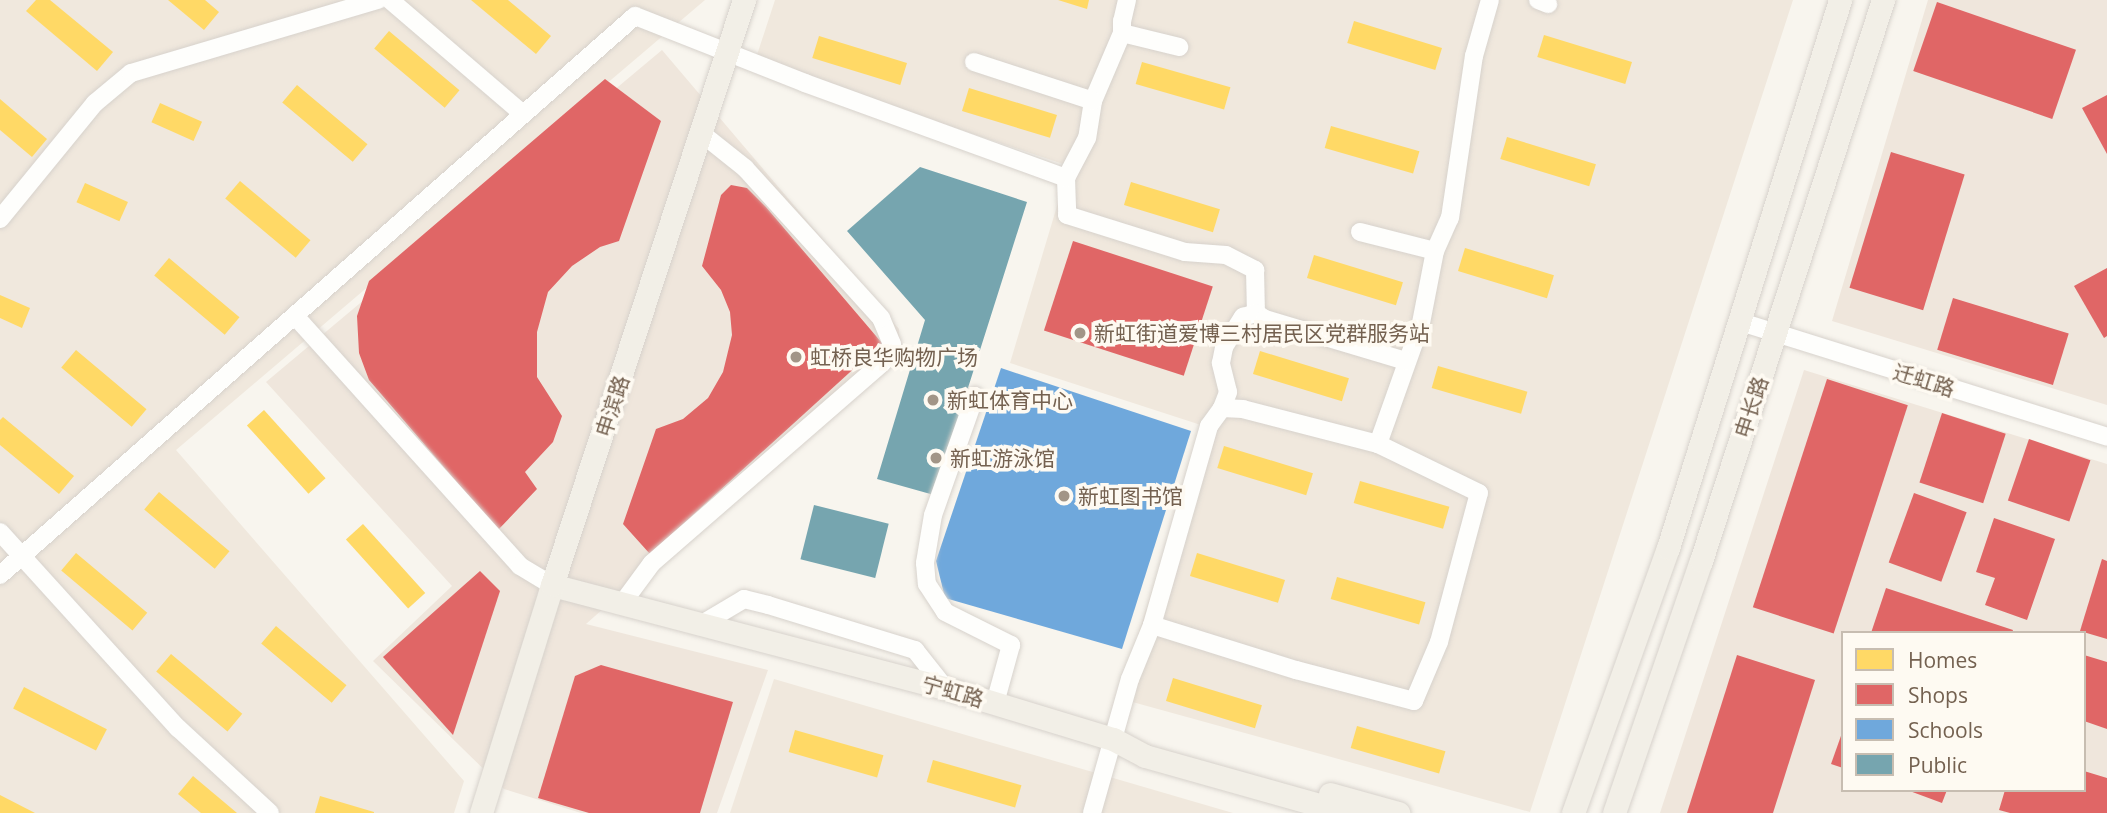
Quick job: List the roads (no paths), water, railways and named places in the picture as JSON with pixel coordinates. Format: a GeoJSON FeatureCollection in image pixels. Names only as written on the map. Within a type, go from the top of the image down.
{"type":"FeatureCollection","features":[{"type":"Feature","properties":{"kind":"main road","name":"申滨路"},"geometry":{"type":"LineString","coordinates":[[486,811],[552,586],[744,0]]}},
{"type":"Feature","properties":{"kind":"main road","name":"申长路"},"geometry":{"type":"LineString","coordinates":[[1573,813],[1668,548],[1840,0]]}},
{"type":"Feature","properties":{"kind":"main road","name":"申长路"},"geometry":{"type":"LineString","coordinates":[[1614,813],[1883,0]]}},
{"type":"Feature","properties":{"kind":"main road","name":"宁虹路"},"geometry":{"type":"LineString","coordinates":[[552,586],[945,688],[1113,739],[1145,756],[1348,813]]}},
{"type":"Feature","properties":{"kind":"main road"},"geometry":{"type":"LineString","coordinates":[[1113,739],[1148,744],[1398,813]]}},
{"type":"Feature","properties":{"kind":"street"},"geometry":{"type":"LineString","coordinates":[[0,219],[95,103],[131,73],[378,0]]}},
{"type":"Feature","properties":{"kind":"street"},"geometry":{"type":"LineString","coordinates":[[390,0],[523,114]]}},
{"type":"Feature","properties":{"kind":"street"},"geometry":{"type":"LineString","coordinates":[[1128,0],[1122,21],[1122,33],[1093,101],[1087,138],[1066,177],[1068,215],[1185,252],[1226,255],[1255,270],[1256,313]]}},
{"type":"Feature","properties":{"kind":"street"},"geometry":{"type":"LineString","coordinates":[[1378,444],[1396,401],[1406,361],[1421,323],[1435,251],[1450,218],[1474,55],[1490,0]]}},
{"type":"Feature","properties":{"kind":"street"},"geometry":{"type":"LineString","coordinates":[[0,575],[635,16],[1066,177]]}},
{"type":"Feature","properties":{"kind":"street"},"geometry":{"type":"LineString","coordinates":[[1122,33],[1178,47]]}},
{"type":"Feature","properties":{"kind":"street"},"geometry":{"type":"LineString","coordinates":[[974,62],[1093,101]]}},
{"type":"Feature","properties":{"kind":"street"},"geometry":{"type":"LineString","coordinates":[[621,605],[652,563],[882,363],[892,344],[881,318],[745,168],[701,133]]}},
{"type":"Feature","properties":{"kind":"street"},"geometry":{"type":"LineString","coordinates":[[1360,232],[1435,251]]}},
{"type":"Feature","properties":{"kind":"street"},"geometry":{"type":"LineString","coordinates":[[1256,313],[1265,319],[1406,361]]}},
{"type":"Feature","properties":{"kind":"street"},"geometry":{"type":"LineString","coordinates":[[1092,813],[1130,679],[1152,625],[1209,426],[1222,408],[1228,392],[1221,363],[1224,347],[1243,317],[1256,313]]}},
{"type":"Feature","properties":{"kind":"street"},"geometry":{"type":"LineString","coordinates":[[295,316],[520,566],[552,586]]}},
{"type":"Feature","properties":{"kind":"street","name":"迁虹路"},"geometry":{"type":"LineString","coordinates":[[1741,322],[2107,437]]}},
{"type":"Feature","properties":{"kind":"street"},"geometry":{"type":"LineString","coordinates":[[975,396],[933,515],[925,562],[928,584],[945,612],[1012,645],[995,704]]}},
{"type":"Feature","properties":{"kind":"street"},"geometry":{"type":"LineString","coordinates":[[1152,625],[1296,670],[1414,701],[1439,642],[1479,494],[1378,444],[1243,409],[1222,408]]}},
{"type":"Feature","properties":{"kind":"street"},"geometry":{"type":"LineString","coordinates":[[0,532],[178,728],[270,813]]}},
{"type":"Feature","properties":{"kind":"street"},"geometry":{"type":"LineString","coordinates":[[702,624],[744,600],[768,605],[915,650],[945,688]]}},
{"type":"Feature","properties":{"kind":"place","name":"新虹街道爱博三村居民区党群服务站"},"geometry":{"type":"Point","coordinates":[1080,333]}},
{"type":"Feature","properties":{"kind":"place","name":"虹桥良华购物广场"},"geometry":{"type":"Point","coordinates":[796,357]}},
{"type":"Feature","properties":{"kind":"place","name":"新虹体育中心"},"geometry":{"type":"Point","coordinates":[933,400]}},
{"type":"Feature","properties":{"kind":"place","name":"新虹游泳馆"},"geometry":{"type":"Point","coordinates":[936,458]}},
{"type":"Feature","properties":{"kind":"place","name":"新虹图书馆"},"geometry":{"type":"Point","coordinates":[1064,496]}}]}
